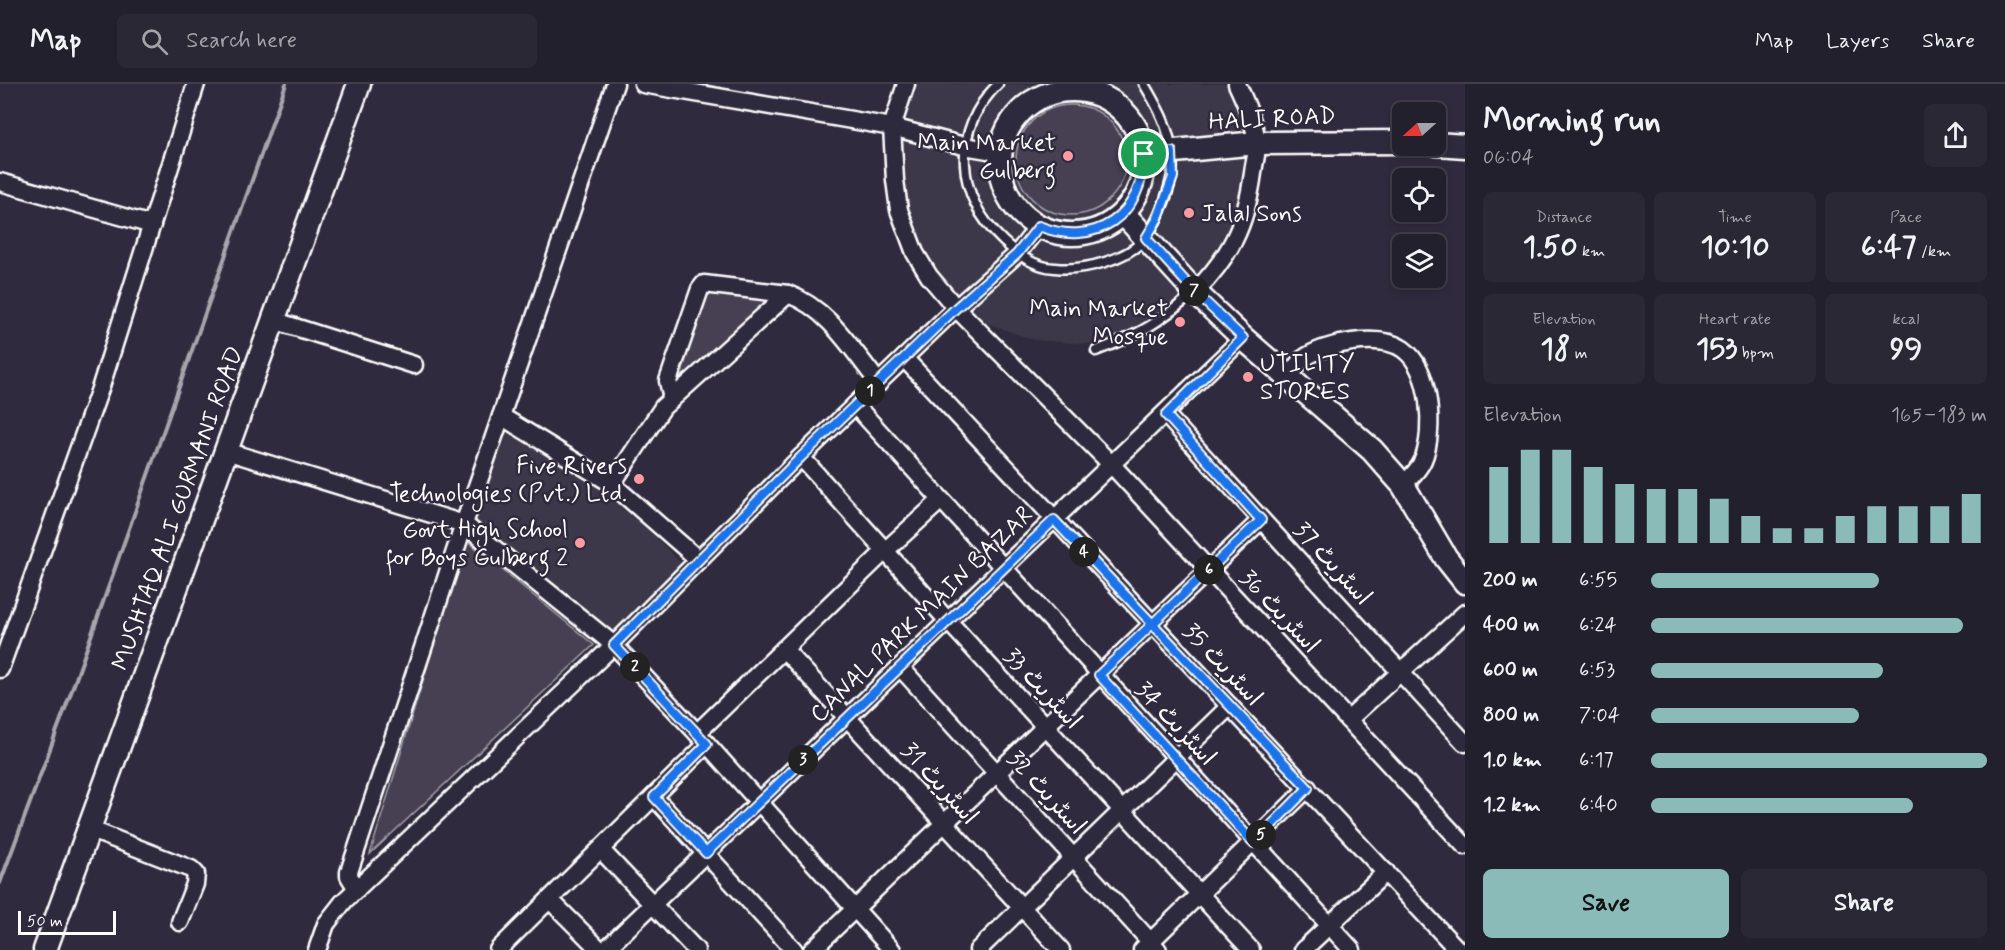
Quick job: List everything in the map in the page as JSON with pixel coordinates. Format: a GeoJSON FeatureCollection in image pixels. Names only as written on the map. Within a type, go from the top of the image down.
{"type":"FeatureCollection","features":[{"type":"Feature","properties":{"kind":"street"},"geometry":{"type":"LineString","coordinates":[[0,669],[101,386],[196,84]]}},
{"type":"Feature","properties":{"kind":"street","name":"MUSHTAQ ALI GURMANI ROAD"},"geometry":{"type":"LineString","coordinates":[[45,950],[359,84]]}},
{"type":"Feature","properties":{"kind":"street"},"geometry":{"type":"LineString","coordinates":[[357,889],[349,872],[464,524],[615,84]]}},
{"type":"Feature","properties":{"kind":"street"},"geometry":{"type":"LineString","coordinates":[[643,84],[892,127],[964,146],[1000,152]]}},
{"type":"Feature","properties":{"kind":"street"},"geometry":{"type":"LineString","coordinates":[[892,127],[906,84]]}},
{"type":"Feature","properties":{"kind":"street"},"geometry":{"type":"LineString","coordinates":[[1195,292],[1215,271],[1233,243],[1247,211],[1257,143],[1237,84]]}},
{"type":"Feature","properties":{"kind":"street"},"geometry":{"type":"LineString","coordinates":[[1078,87],[1103,96],[1119,106],[1135,128],[1144,154],[1144,167],[1137,192],[1123,213],[1098,230],[1083,233],[1060,233],[1039,226],[1021,213],[1008,195],[1000,174],[1000,152],[1004,135],[1012,120],[1023,108],[1037,98],[1078,87]]}},
{"type":"Feature","properties":{"kind":"street","name":"اسٹریٹ 36"},"geometry":{"type":"LineString","coordinates":[[892,127],[899,210],[915,254],[929,276],[956,308],[1112,465],[1465,846]]}},
{"type":"Feature","properties":{"kind":"street","name":"HALI ROAD"},"geometry":{"type":"LineString","coordinates":[[1144,154],[1257,143],[1392,142]]}},
{"type":"Feature","properties":{"kind":"street"},"geometry":{"type":"LineString","coordinates":[[1446,145],[1465,146]]}},
{"type":"Feature","properties":{"kind":"street"},"geometry":{"type":"LineString","coordinates":[[0,182],[152,225]]}},
{"type":"Feature","properties":{"kind":"street"},"geometry":{"type":"LineString","coordinates":[[1123,213],[1195,292],[1243,338],[1372,450],[1403,485],[1446,558],[1465,582]]}},
{"type":"Feature","properties":{"kind":"street"},"geometry":{"type":"LineString","coordinates":[[317,950],[326,924],[344,901],[614,645],[855,405],[956,308],[1017,254],[1039,226]]}},
{"type":"Feature","properties":{"kind":"street"},"geometry":{"type":"LineString","coordinates":[[672,399],[668,381],[704,284],[788,294],[816,307],[879,383]]}},
{"type":"Feature","properties":{"kind":"street"},"geometry":{"type":"LineString","coordinates":[[612,484],[658,414],[788,294]]}},
{"type":"Feature","properties":{"kind":"street"},"geometry":{"type":"LineString","coordinates":[[273,320],[414,366]]}},
{"type":"Feature","properties":{"kind":"street","name":"CANAL PARK MAIN BAZAR"},"geometry":{"type":"LineString","coordinates":[[602,950],[1166,415],[1243,338]]}},
{"type":"Feature","properties":{"kind":"street"},"geometry":{"type":"LineString","coordinates":[[1290,377],[1301,360],[1325,347],[1353,342],[1378,341],[1402,349],[1418,365],[1425,385],[1429,417],[1428,445],[1422,464],[1403,485]]}},
{"type":"Feature","properties":{"kind":"street","name":"اسٹریٹ 35"},"geometry":{"type":"LineString","coordinates":[[904,358],[1454,945]]}},
{"type":"Feature","properties":{"kind":"street","name":"اسٹریٹ 34"},"geometry":{"type":"LineString","coordinates":[[855,405],[940,501],[1352,950]]}},
{"type":"Feature","properties":{"kind":"street","name":"اسٹریٹ 37"},"geometry":{"type":"LineString","coordinates":[[1166,415],[1465,743]]}},
{"type":"Feature","properties":{"kind":"street"},"geometry":{"type":"LineString","coordinates":[[501,416],[612,484],[699,560]]}},
{"type":"Feature","properties":{"kind":"street"},"geometry":{"type":"LineString","coordinates":[[226,451],[464,524],[614,645],[702,738],[892,950]]}},
{"type":"Feature","properties":{"kind":"street","name":"اسٹریٹ 33"},"geometry":{"type":"LineString","coordinates":[[801,457],[948,621],[1251,950]]}},
{"type":"Feature","properties":{"kind":"street"},"geometry":{"type":"LineString","coordinates":[[498,950],[654,797],[702,738],[784,649],[940,501]]}},
{"type":"Feature","properties":{"kind":"street"},"geometry":{"type":"LineString","coordinates":[[812,950],[1261,520]]}},
{"type":"Feature","properties":{"kind":"street"},"geometry":{"type":"LineString","coordinates":[[1348,720],[1465,613]]}},
{"type":"Feature","properties":{"kind":"street","name":"اسٹریٹ 31"},"geometry":{"type":"LineString","coordinates":[[784,649],[1061,950]]}},
{"type":"Feature","properties":{"kind":"street","name":"اسٹریٹ 32"},"geometry":{"type":"LineString","coordinates":[[900,667],[1074,858],[1150,947]]}},
{"type":"Feature","properties":{"kind":"street"},"geometry":{"type":"LineString","coordinates":[[979,950],[1230,706]]}},
{"type":"Feature","properties":{"kind":"street"},"geometry":{"type":"LineString","coordinates":[[1150,947],[1200,894],[1308,788]]}},
{"type":"Feature","properties":{"kind":"street"},"geometry":{"type":"LineString","coordinates":[[654,797],[794,950]]}},
{"type":"Feature","properties":{"kind":"street"},"geometry":{"type":"LineString","coordinates":[[89,829],[191,869],[196,874],[195,884],[180,922]]}},
{"type":"Feature","properties":{"kind":"street"},"geometry":{"type":"LineString","coordinates":[[601,850],[696,950]]}},
{"type":"Feature","properties":{"kind":"street"},"geometry":{"type":"LineString","coordinates":[[1303,950],[1386,872]]}},
{"type":"Feature","properties":{"kind":"street"},"geometry":{"type":"LineString","coordinates":[[550,900],[602,950]]}},
{"type":"Feature","properties":{"kind":"street"},"geometry":{"type":"LineString","coordinates":[[1454,945],[1465,933]]}},
{"type":"Feature","properties":{"kind":"lane"},"geometry":{"type":"LineString","coordinates":[[998,84],[986,96],[975,114],[964,146],[967,184],[979,211],[996,234],[1017,254],[1036,264],[1054,268],[1094,265],[1121,256],[1146,238],[1158,218],[1173,177],[1172,152],[1166,122],[1144,84]]}},
{"type":"Feature","properties":{"kind":"lane"},"geometry":{"type":"LineString","coordinates":[[1096,351],[1130,339],[1151,327],[1195,292]]}},
{"type":"Feature","properties":{"kind":"shaded area"},"geometry":{"type":"Polygon","coordinates":[[[903,84],[1240,84],[1257,173],[1220,271],[1183,307],[1137,333],[1086,344],[1034,340],[984,322],[942,291],[891,201],[903,84]]]}},
{"type":"Feature","properties":{"kind":"shaded area"},"geometry":{"type":"Polygon","coordinates":[[[1071,105],[1092,109],[1110,121],[1122,139],[1126,160],[1122,181],[1110,199],[1092,211],[1071,215],[1050,211],[1032,199],[1020,181],[1016,160],[1020,139],[1032,121],[1050,109],[1071,105]]]}},
{"type":"Feature","properties":{"kind":"shaded area"},"geometry":{"type":"Polygon","coordinates":[[[706,288],[776,299],[680,383],[701,294],[706,288]]]}},
{"type":"Feature","properties":{"kind":"shaded area","name":"Govt High School for Boys Gulberg 2"},"geometry":{"type":"Polygon","coordinates":[[[504,429],[621,502],[682,564],[615,634],[472,522],[504,429]]]}},
{"type":"Feature","properties":{"kind":"shaded area"},"geometry":{"type":"Polygon","coordinates":[[[466,540],[594,645],[370,854],[466,540]]]}},
{"type":"Feature","properties":{"kind":"waterway"},"geometry":{"type":"LineString","coordinates":[[0,883],[72,690],[286,84]]}},
{"type":"Feature","properties":{"kind":"place","name":"Main Market Gulberg"},"geometry":{"type":"Point","coordinates":[1068,156]}},
{"type":"Feature","properties":{"kind":"place","name":"Jalal Sons"},"geometry":{"type":"Point","coordinates":[1189,213]}},
{"type":"Feature","properties":{"kind":"place","name":"Main Market Mosque"},"geometry":{"type":"Point","coordinates":[1180,322]}},
{"type":"Feature","properties":{"kind":"place","name":"UTILITY STORES"},"geometry":{"type":"Point","coordinates":[1248,377]}},
{"type":"Feature","properties":{"kind":"place","name":"Five Rivers Technologies (Pvt.) Ltd."},"geometry":{"type":"Point","coordinates":[639,479]}},
{"type":"Feature","properties":{"kind":"place","name":"Govt High School for Boys Gulberg 2"},"geometry":{"type":"Point","coordinates":[580,543]}},
{"type":"Feature","properties":{"kind":"route"},"geometry":{"type":"LineString","coordinates":[[1144,154],[1142,180],[1131,203],[1123,213],[1098,230],[1083,233],[1053,232],[1039,226],[1017,254],[956,308],[801,457],[614,645],[707,744],[654,797],[706,853],[1054,520],[1152,624],[1308,788],[1254,843],[1099,675],[1152,624],[1261,520],[1166,415],[1243,338],[1195,292],[1146,238],[1158,218],[1173,177],[1172,152],[1144,154]]}}]}
